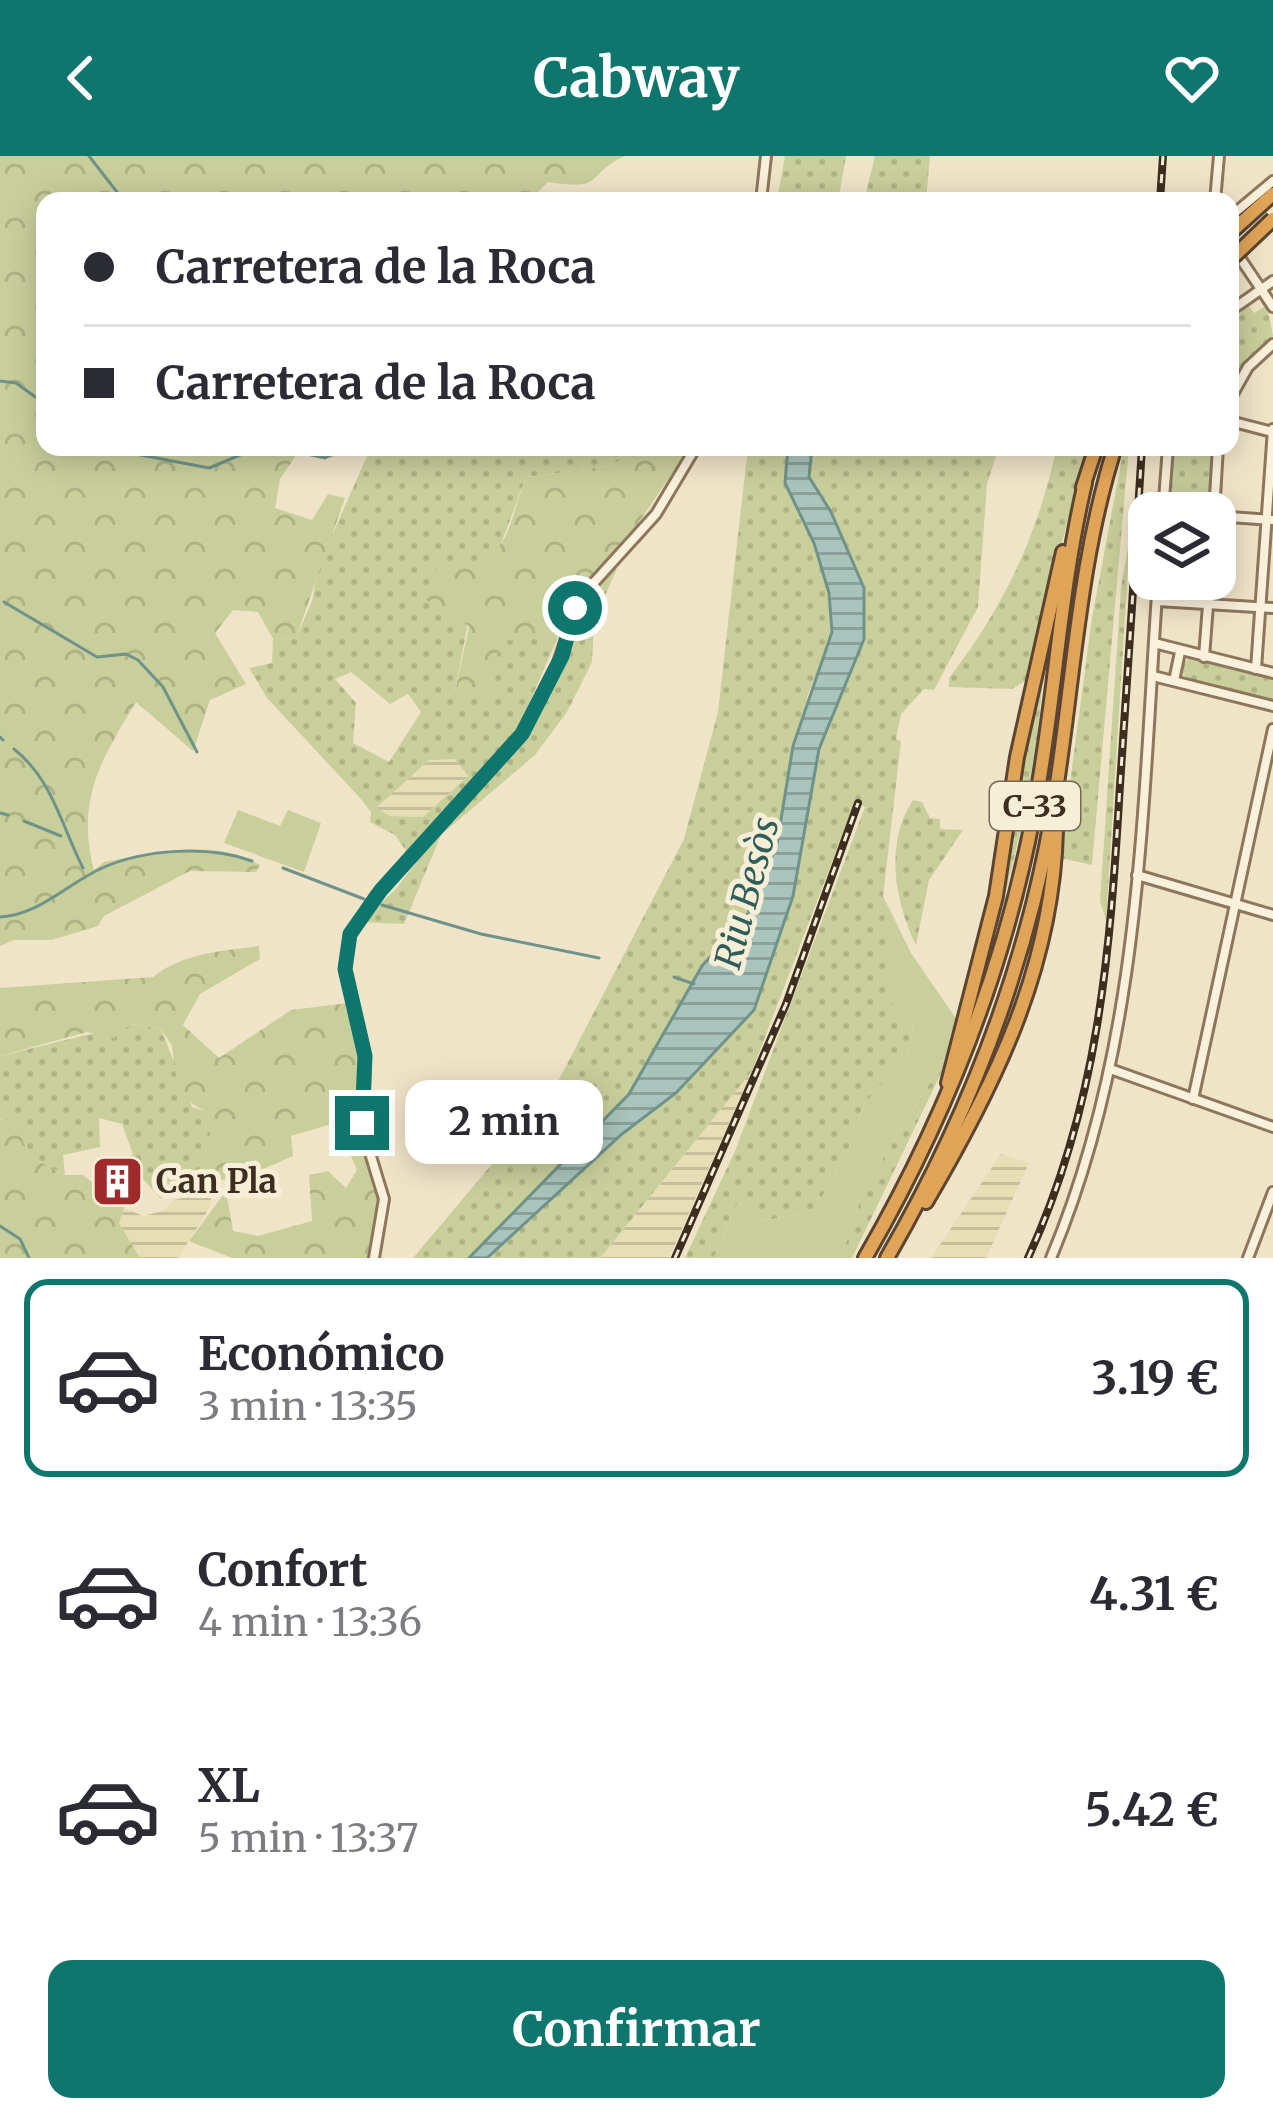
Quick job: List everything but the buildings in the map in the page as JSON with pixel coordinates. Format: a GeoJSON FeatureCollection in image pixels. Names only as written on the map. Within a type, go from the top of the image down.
{"type":"FeatureCollection","features":[{"type":"Feature","properties":{"kind":"highway"},"geometry":{"type":"LineString","coordinates":[[1239,225],[1273,194]]}},
{"type":"Feature","properties":{"kind":"highway"},"geometry":{"type":"LineString","coordinates":[[1239,251],[1273,219]]}},
{"type":"Feature","properties":{"kind":"highway","name":"C-33"},"geometry":{"type":"LineString","coordinates":[[865,1258],[939,1119],[994,978],[1021,878],[1093,456]]}},
{"type":"Feature","properties":{"kind":"highway","name":"C-33"},"geometry":{"type":"LineString","coordinates":[[887,1258],[968,1131],[1024,1004],[1052,903],[1057,789],[1092,538],[1113,456]]}},
{"type":"Feature","properties":{"kind":"highway"},"geometry":{"type":"LineString","coordinates":[[939,1119],[989,927],[1017,757],[1067,529],[1085,483]]}},
{"type":"Feature","properties":{"kind":"street"},"geometry":{"type":"LineString","coordinates":[[762,192],[766,156]]}},
{"type":"Feature","properties":{"kind":"street"},"geometry":{"type":"LineString","coordinates":[[1216,192],[1219,156]]}},
{"type":"Feature","properties":{"kind":"street"},"geometry":{"type":"LineString","coordinates":[[1239,209],[1273,181]]}},
{"type":"Feature","properties":{"kind":"street"},"geometry":{"type":"LineString","coordinates":[[1239,256],[1273,307]]}},
{"type":"Feature","properties":{"kind":"street"},"geometry":{"type":"LineString","coordinates":[[1239,305],[1273,280]]}},
{"type":"Feature","properties":{"kind":"street"},"geometry":{"type":"LineString","coordinates":[[1239,384],[1273,344]]}},
{"type":"Feature","properties":{"kind":"street"},"geometry":{"type":"LineString","coordinates":[[1239,424],[1273,430],[1268,607],[1256,669]]}},
{"type":"Feature","properties":{"kind":"street"},"geometry":{"type":"LineString","coordinates":[[374,1258],[384,1199],[363,1130],[365,1056],[345,969],[350,934],[381,890],[522,734],[562,656],[579,599],[656,514],[691,456]]}},
{"type":"Feature","properties":{"kind":"street"},"geometry":{"type":"LineString","coordinates":[[1165,492],[1167,456]]}},
{"type":"Feature","properties":{"kind":"street"},"geometry":{"type":"LineString","coordinates":[[1215,492],[1217,456]]}},
{"type":"Feature","properties":{"kind":"street"},"geometry":{"type":"LineString","coordinates":[[1236,516],[1269,520]]}},
{"type":"Feature","properties":{"kind":"street"},"geometry":{"type":"LineString","coordinates":[[1204,657],[1209,600]]}},
{"type":"Feature","properties":{"kind":"street"},"geometry":{"type":"LineString","coordinates":[[1051,1258],[1089,1159],[1113,1070],[1137,875],[1157,601],[1268,607]]}},
{"type":"Feature","properties":{"kind":"street"},"geometry":{"type":"LineString","coordinates":[[1154,644],[1273,673]]}},
{"type":"Feature","properties":{"kind":"street"},"geometry":{"type":"LineString","coordinates":[[1174,681],[1180,652]]}},
{"type":"Feature","properties":{"kind":"street"},"geometry":{"type":"LineString","coordinates":[[1154,676],[1273,706]]}},
{"type":"Feature","properties":{"kind":"street"},"geometry":{"type":"LineString","coordinates":[[1193,1099],[1273,729]]}},
{"type":"Feature","properties":{"kind":"street"},"geometry":{"type":"LineString","coordinates":[[1137,875],[1273,915]]}},
{"type":"Feature","properties":{"kind":"street"},"geometry":{"type":"LineString","coordinates":[[1113,1070],[1273,1127]]}},
{"type":"Feature","properties":{"kind":"street"},"geometry":{"type":"LineString","coordinates":[[1249,1258],[1273,1192]]}},
{"type":"Feature","properties":{"kind":"shaded area"},"geometry":{"type":"Polygon","coordinates":[[[429,759],[456,759],[468,776],[423,817],[390,816],[376,808],[429,759]]]}},
{"type":"Feature","properties":{"kind":"shaded area"},"geometry":{"type":"Polygon","coordinates":[[[752,1071],[669,1258],[600,1258],[752,1071]]]}},
{"type":"Feature","properties":{"kind":"shaded area"},"geometry":{"type":"Polygon","coordinates":[[[1001,1154],[1029,1163],[986,1258],[931,1258],[1001,1154]]]}},
{"type":"Feature","properties":{"kind":"shaded area"},"geometry":{"type":"Polygon","coordinates":[[[212,1191],[210,1207],[178,1258],[140,1258],[119,1223],[124,1208],[143,1216],[163,1211],[174,1200],[212,1191]]]}},
{"type":"Feature","properties":{"kind":"green space"},"geometry":{"type":"Polygon","coordinates":[[[0,156],[625,156],[588,183],[548,182],[538,192],[36,192],[36,456],[296,456],[280,479],[275,508],[312,520],[328,494],[345,498],[296,638],[273,639],[258,612],[233,610],[215,633],[246,684],[210,700],[193,751],[136,702],[102,763],[90,802],[94,870],[104,862],[204,850],[242,857],[260,865],[256,872],[190,871],[104,916],[98,926],[52,940],[14,940],[0,946],[0,156]]]}},
{"type":"Feature","properties":{"kind":"green space"},"geometry":{"type":"Polygon","coordinates":[[[785,156],[846,156],[840,192],[779,192],[785,156]]]}},
{"type":"Feature","properties":{"kind":"green space"},"geometry":{"type":"Polygon","coordinates":[[[875,156],[930,156],[927,192],[866,192],[875,156]]]}},
{"type":"Feature","properties":{"kind":"green space"},"geometry":{"type":"Polygon","coordinates":[[[1267,305],[1273,336],[1239,370],[1239,314],[1249,306],[1254,313],[1267,305]]]}},
{"type":"Feature","properties":{"kind":"green space"},"geometry":{"type":"Polygon","coordinates":[[[367,456],[628,456],[610,466],[526,477],[498,552],[479,565],[455,691],[499,640],[558,637],[518,729],[407,852],[395,835],[370,822],[371,812],[361,799],[267,698],[249,668],[272,663],[273,639],[296,638],[312,601],[319,565],[367,456]],[[351,672],[335,679],[356,703],[353,743],[389,762],[421,712],[408,694],[390,704],[351,672]],[[455,759],[429,760],[376,808],[390,816],[423,817],[468,776],[455,759]]]}},
{"type":"Feature","properties":{"kind":"green space"},"geometry":{"type":"Polygon","coordinates":[[[628,456],[684,456],[635,528],[565,605],[558,637],[499,641],[493,701],[455,692],[469,626],[425,599],[437,566],[492,554],[507,532],[526,477],[610,466],[628,456]]]}},
{"type":"Feature","properties":{"kind":"green space"},"geometry":{"type":"Polygon","coordinates":[[[747,456],[787,456],[785,483],[814,543],[829,593],[831,639],[808,694],[777,844],[746,918],[702,966],[629,1094],[469,1258],[413,1258],[552,1093],[684,839],[718,712],[747,456]]]}},
{"type":"Feature","properties":{"kind":"green space"},"geometry":{"type":"Polygon","coordinates":[[[811,456],[996,456],[987,484],[978,607],[934,690],[924,689],[901,714],[896,739],[901,741],[883,896],[913,1026],[909,1053],[864,1104],[853,1141],[815,1210],[763,1221],[738,1202],[714,1258],[685,1258],[735,1151],[865,807],[855,802],[752,1071],[600,1258],[487,1258],[622,1134],[676,1093],[754,1010],[793,896],[819,749],[864,639],[864,588],[831,512],[809,477],[811,456]]]}},
{"type":"Feature","properties":{"kind":"green space"},"geometry":{"type":"Polygon","coordinates":[[[1054,456],[1084,456],[1028,679],[1012,689],[949,687],[949,678],[1003,596],[1039,511],[1054,456]]]}},
{"type":"Feature","properties":{"kind":"green space"},"geometry":{"type":"Polygon","coordinates":[[[1122,456],[1128,456],[1092,865],[1060,858],[1092,618],[1122,456]]]}},
{"type":"Feature","properties":{"kind":"green space"},"geometry":{"type":"Polygon","coordinates":[[[1174,456],[1213,456],[1211,492],[1172,492],[1174,456]]]}},
{"type":"Feature","properties":{"kind":"green space"},"geometry":{"type":"Polygon","coordinates":[[[1128,548],[1106,920],[1100,901],[1121,588],[1128,548]]]}},
{"type":"Feature","properties":{"kind":"green space"},"geometry":{"type":"Polygon","coordinates":[[[617,568],[594,622],[592,662],[567,712],[535,755],[441,835],[404,924],[360,922],[395,890],[445,825],[521,745],[565,663],[582,604],[604,575],[617,568]]]}},
{"type":"Feature","properties":{"kind":"green space"},"geometry":{"type":"Polygon","coordinates":[[[1190,656],[1273,678],[1273,701],[1186,678],[1180,669],[1190,656]]]}},
{"type":"Feature","properties":{"kind":"green space"},"geometry":{"type":"Polygon","coordinates":[[[1044,671],[1033,777],[1006,892],[1002,888],[1018,781],[1044,671]]]}},
{"type":"Feature","properties":{"kind":"green space"},"geometry":{"type":"Polygon","coordinates":[[[913,800],[922,802],[930,818],[940,819],[940,829],[963,830],[929,880],[916,945],[896,872],[898,835],[913,800]]]}},
{"type":"Feature","properties":{"kind":"green space"},"geometry":{"type":"Polygon","coordinates":[[[238,810],[280,826],[288,810],[321,823],[304,872],[224,843],[238,810]]]}},
{"type":"Feature","properties":{"kind":"green space"},"geometry":{"type":"Polygon","coordinates":[[[883,896],[911,953],[957,1020],[959,1036],[864,1189],[841,1258],[714,1258],[738,1202],[763,1221],[815,1210],[853,1141],[864,1104],[909,1053],[913,1026],[889,999],[883,896]]]}},
{"type":"Feature","properties":{"kind":"green space"},"geometry":{"type":"Polygon","coordinates":[[[259,946],[260,959],[200,994],[183,1025],[219,1058],[291,1010],[349,1003],[361,1066],[356,1117],[291,1136],[293,1156],[271,1166],[221,1180],[197,1177],[210,1135],[208,1113],[179,1096],[172,1046],[161,1029],[131,1024],[114,1038],[87,1032],[0,1056],[0,988],[153,977],[190,958],[259,946]]]}},
{"type":"Feature","properties":{"kind":"green space"},"geometry":{"type":"Polygon","coordinates":[[[131,1024],[161,1029],[192,1107],[208,1112],[210,1135],[198,1177],[207,1180],[160,1198],[126,1160],[133,1154],[122,1124],[99,1118],[100,1147],[63,1155],[65,1175],[29,1156],[16,1123],[0,1118],[0,1056],[131,1024]]]}},
{"type":"Feature","properties":{"kind":"green space"},"geometry":{"type":"Polygon","coordinates":[[[959,1036],[852,1258],[841,1258],[864,1189],[959,1036]]]}},
{"type":"Feature","properties":{"kind":"green space"},"geometry":{"type":"Polygon","coordinates":[[[0,1118],[16,1123],[29,1156],[65,1175],[83,1175],[124,1208],[119,1223],[140,1258],[0,1258],[0,1118]]]}},
{"type":"Feature","properties":{"kind":"green space"},"geometry":{"type":"Polygon","coordinates":[[[354,1144],[362,1146],[378,1197],[369,1258],[232,1258],[189,1241],[226,1191],[233,1231],[258,1236],[312,1221],[309,1175],[328,1171],[346,1188],[357,1170],[349,1152],[354,1144]]]}},
{"type":"Feature","properties":{"kind":"water"},"geometry":{"type":"Polygon","coordinates":[[[787,456],[811,456],[809,477],[831,512],[864,588],[864,639],[819,749],[793,896],[754,1010],[676,1093],[622,1134],[487,1258],[469,1258],[629,1094],[702,966],[746,918],[777,844],[793,746],[832,632],[829,593],[814,543],[785,483],[787,456]]]}},
{"type":"Feature","properties":{"kind":"waterway"},"geometry":{"type":"LineString","coordinates":[[89,156],[117,192]]}},
{"type":"Feature","properties":{"kind":"waterway"},"geometry":{"type":"LineString","coordinates":[[0,381],[16,383],[36,397]]}},
{"type":"Feature","properties":{"kind":"waterway"},"geometry":{"type":"LineString","coordinates":[[146,456],[209,468],[238,456]]}},
{"type":"Feature","properties":{"kind":"waterway"},"geometry":{"type":"LineString","coordinates":[[316,456],[329,456]]}},
{"type":"Feature","properties":{"kind":"waterway"},"geometry":{"type":"LineString","coordinates":[[4,602],[97,657],[126,654],[138,660],[163,687],[197,752]]}},
{"type":"Feature","properties":{"kind":"waterway"},"geometry":{"type":"LineString","coordinates":[[0,737],[3,740]]}},
{"type":"Feature","properties":{"kind":"waterway"},"geometry":{"type":"LineString","coordinates":[[14,749],[47,789],[83,868]]}},
{"type":"Feature","properties":{"kind":"waterway"},"geometry":{"type":"LineString","coordinates":[[0,813],[8,815]]}},
{"type":"Feature","properties":{"kind":"waterway"},"geometry":{"type":"LineString","coordinates":[[24,821],[61,836]]}},
{"type":"Feature","properties":{"kind":"waterway"},"geometry":{"type":"LineString","coordinates":[[0,917],[27,911],[102,868],[137,857],[197,851],[252,861]]}},
{"type":"Feature","properties":{"kind":"waterway"},"geometry":{"type":"LineString","coordinates":[[283,868],[364,899]]}},
{"type":"Feature","properties":{"kind":"waterway"},"geometry":{"type":"LineString","coordinates":[[382,905],[481,934],[599,958]]}},
{"type":"Feature","properties":{"kind":"waterway"},"geometry":{"type":"LineString","coordinates":[[674,977],[694,984]]}},
{"type":"Feature","properties":{"kind":"waterway"},"geometry":{"type":"LineString","coordinates":[[0,1226],[20,1239],[29,1258]]}},
{"type":"Feature","properties":{"kind":"railway"},"geometry":{"type":"LineString","coordinates":[[1161,192],[1163,156]]}},
{"type":"Feature","properties":{"kind":"railway"},"geometry":{"type":"LineString","coordinates":[[1028,1258],[1071,1142],[1097,1026],[1116,847],[1141,456]]}},
{"type":"Feature","properties":{"kind":"railway"},"geometry":{"type":"LineString","coordinates":[[675,1258],[786,1004],[858,803]]}},
{"type":"Feature","properties":{"kind":"place","name":"Can Pla"},"geometry":{"type":"Point","coordinates":[117,1181]}},
{"type":"Feature","properties":{"kind":"route"},"geometry":{"type":"LineString","coordinates":[[362,1123],[366,1065],[345,969],[350,934],[381,890],[522,734],[562,656],[575,608]]}},
{"type":"Feature","properties":{"kind":"water label","name":"Riu Besòs"},"geometry":{"type":"Point","coordinates":[747,893]}}]}
